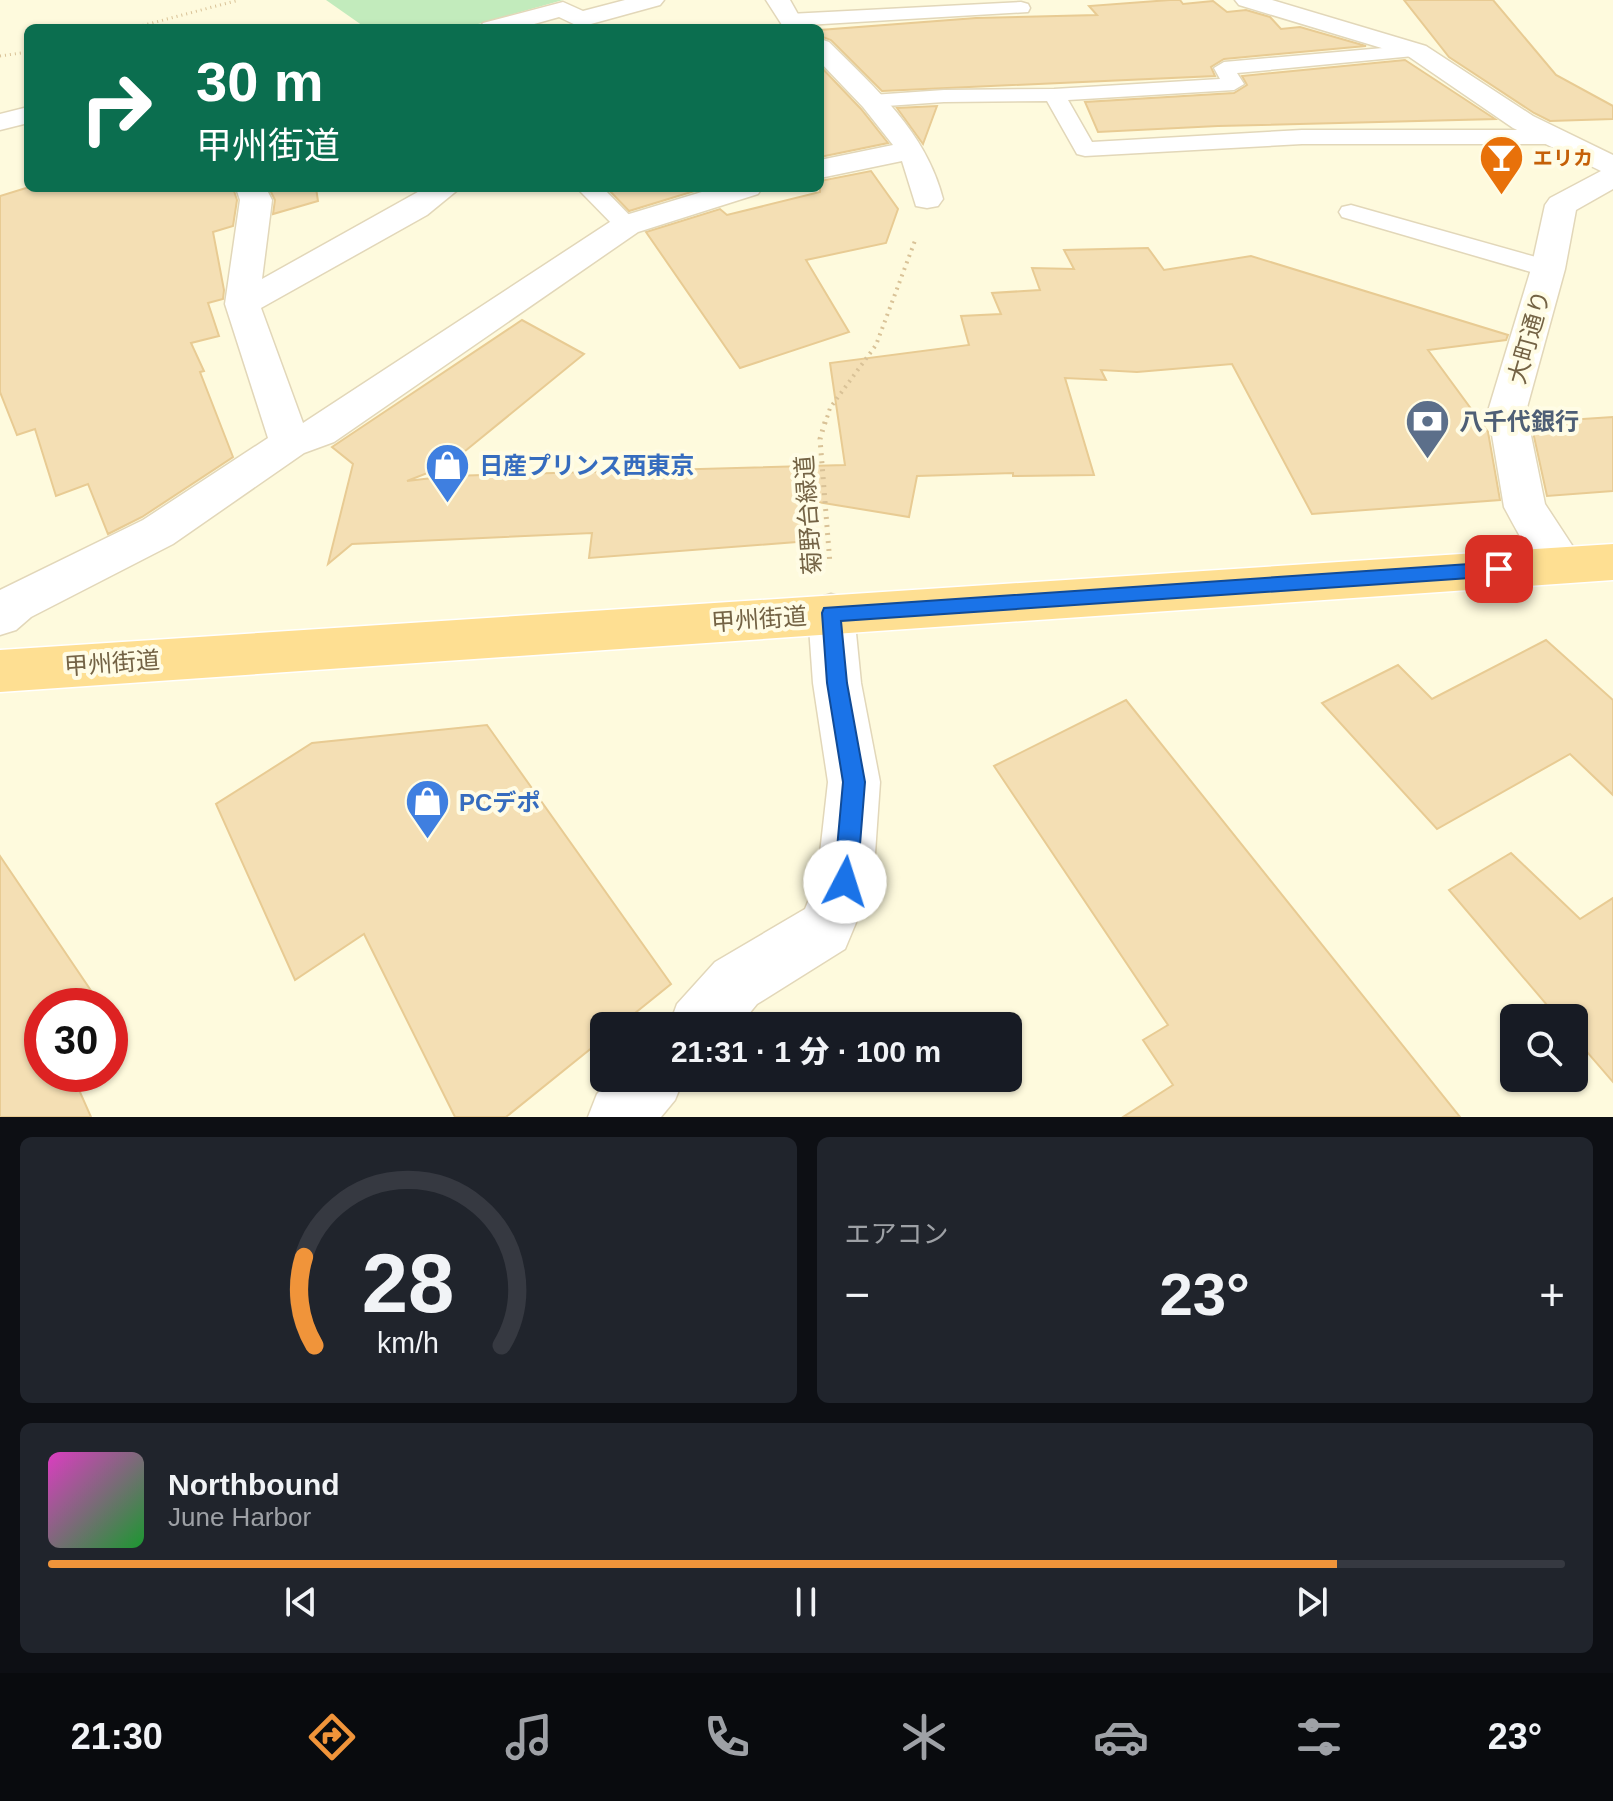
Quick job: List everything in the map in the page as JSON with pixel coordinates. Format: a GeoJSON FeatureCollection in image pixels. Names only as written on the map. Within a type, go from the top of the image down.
{"type":"FeatureCollection","features":[{"type":"Feature","properties":{"kind":"highway","name":"甲州街道"},"geometry":{"type":"LineString","coordinates":[[0,671],[1613,562]]}},
{"type":"Feature","properties":{"kind":"street"},"geometry":{"type":"LineString","coordinates":[[507,24],[563,9],[580,20],[652,0]]}},
{"type":"Feature","properties":{"kind":"street"},"geometry":{"type":"LineString","coordinates":[[1247,0],[1417,51],[1550,137],[1613,166]]}},
{"type":"Feature","properties":{"kind":"street"},"geometry":{"type":"LineString","coordinates":[[824,51],[872,101],[909,151],[918,164],[927,199]]}},
{"type":"Feature","properties":{"kind":"street"},"geometry":{"type":"LineString","coordinates":[[0,122],[24,116]]}},
{"type":"Feature","properties":{"kind":"street"},"geometry":{"type":"LineString","coordinates":[[824,168],[909,151]]}},
{"type":"Feature","properties":{"kind":"street","name":"大町通り"},"geometry":{"type":"LineString","coordinates":[[1563,565],[1525,507],[1507,411],[1548,269],[1561,205],[1613,177]]}},
{"type":"Feature","properties":{"kind":"street"},"geometry":{"type":"LineString","coordinates":[[253,192],[256,200],[242,304],[290,443]]}},
{"type":"Feature","properties":{"kind":"street"},"geometry":{"type":"LineString","coordinates":[[242,304],[416,208],[439,192]]}},
{"type":"Feature","properties":{"kind":"street"},"geometry":{"type":"LineString","coordinates":[[0,616],[15,604],[158,532],[290,443],[320,432],[627,225],[734,192]]}},
{"type":"Feature","properties":{"kind":"street"},"geometry":{"type":"LineString","coordinates":[[711,1012],[736,983],[825,929],[845,882],[854,782],[837,683],[831,613]]}},
{"type":"Feature","properties":{"kind":"street"},"geometry":{"type":"LineString","coordinates":[[620,1117],[641,1092]]}},
{"type":"Feature","properties":{"kind":"lane"},"geometry":{"type":"LineString","coordinates":[[789,16],[1021,8]]}},
{"type":"Feature","properties":{"kind":"lane"},"geometry":{"type":"LineString","coordinates":[[872,101],[944,96],[1054,95],[1234,84],[1224,68],[1417,51]]}},
{"type":"Feature","properties":{"kind":"lane"},"geometry":{"type":"LineString","coordinates":[[1054,95],[1085,149],[1302,137],[1550,137]]}},
{"type":"Feature","properties":{"kind":"lane"},"geometry":{"type":"LineString","coordinates":[[593,192],[627,225]]}},
{"type":"Feature","properties":{"kind":"lane"},"geometry":{"type":"LineString","coordinates":[[1351,212],[1548,269]]}},
{"type":"Feature","properties":{"kind":"path"},"geometry":{"type":"LineString","coordinates":[[148,24],[239,0]]}},
{"type":"Feature","properties":{"kind":"path"},"geometry":{"type":"LineString","coordinates":[[0,56],[24,53]]}},
{"type":"Feature","properties":{"kind":"path","name":"菊野台緑道"},"geometry":{"type":"LineString","coordinates":[[831,613],[820,439],[830,408],[876,345],[913,248],[927,199]]}},
{"type":"Feature","properties":{"kind":"green space"},"geometry":{"type":"Polygon","coordinates":[[[326,0],[563,0],[478,24],[360,24],[326,0]]]}},
{"type":"Feature","properties":{"kind":"building"},"geometry":{"type":"Polygon","coordinates":[[[1170,0],[1180,0],[1183,4],[1213,1],[1227,12],[1246,10],[1270,17],[1281,29],[1300,27],[1366,46],[1224,59],[1211,67],[1215,76],[882,91],[831,40],[824,37],[824,30],[976,18],[1097,15],[1089,6],[1170,0]]]}},
{"type":"Feature","properties":{"kind":"building"},"geometry":{"type":"Polygon","coordinates":[[[1404,0],[1493,0],[1556,75],[1613,106],[1613,119],[1550,121],[1534,113],[1449,57],[1404,0]]]}},
{"type":"Feature","properties":{"kind":"building"},"geometry":{"type":"Polygon","coordinates":[[[1405,60],[1495,119],[1098,132],[1085,102],[1234,93],[1247,85],[1242,76],[1405,60]]]}},
{"type":"Feature","properties":{"kind":"building"},"geometry":{"type":"Polygon","coordinates":[[[824,70],[861,109],[888,143],[824,156],[824,70]]]}},
{"type":"Feature","properties":{"kind":"building"},"geometry":{"type":"Polygon","coordinates":[[[937,106],[923,144],[897,108],[937,106]]]}},
{"type":"Feature","properties":{"kind":"building"},"geometry":{"type":"Polygon","coordinates":[[[871,171],[898,209],[886,243],[806,260],[849,332],[740,368],[646,232],[720,209],[727,215],[824,192],[824,180],[871,171]]]}},
{"type":"Feature","properties":{"kind":"building"},"geometry":{"type":"Polygon","coordinates":[[[24,189],[24,192],[234,192],[237,200],[233,226],[213,232],[224,290],[223,299],[208,303],[219,336],[191,343],[204,371],[200,372],[233,457],[142,517],[108,534],[88,484],[56,496],[35,429],[17,435],[0,392],[0,196],[24,189]]]}},
{"type":"Feature","properties":{"kind":"building"},"geometry":{"type":"Polygon","coordinates":[[[271,192],[317,192],[318,201],[273,214],[275,200],[271,192]]]}},
{"type":"Feature","properties":{"kind":"building"},"geometry":{"type":"Polygon","coordinates":[[[611,192],[691,192],[629,211],[611,192]]]}},
{"type":"Feature","properties":{"kind":"building"},"geometry":{"type":"Polygon","coordinates":[[[1148,248],[1164,270],[1251,256],[1508,335],[1506,340],[1428,350],[1488,432],[1500,500],[1312,514],[1232,364],[1137,372],[1101,370],[1106,380],[1065,378],[1094,475],[1013,476],[1013,473],[917,476],[909,517],[805,500],[809,541],[589,558],[592,533],[352,544],[328,564],[353,464],[332,447],[522,320],[584,354],[448,465],[407,481],[449,476],[845,465],[830,363],[969,345],[961,316],[1001,314],[992,293],[1040,290],[1032,268],[1074,269],[1064,250],[1148,248]]]}},
{"type":"Feature","properties":{"kind":"building"},"geometry":{"type":"Polygon","coordinates":[[[1613,417],[1613,491],[1547,496],[1533,432],[1562,429],[1568,420],[1613,417]]]}},
{"type":"Feature","properties":{"kind":"building"},"geometry":{"type":"Polygon","coordinates":[[[1546,640],[1613,700],[1613,795],[1570,754],[1437,829],[1322,703],[1398,665],[1432,699],[1546,640]]]}},
{"type":"Feature","properties":{"kind":"building"},"geometry":{"type":"Polygon","coordinates":[[[1126,700],[1460,1117],[1123,1117],[1173,1085],[1143,1040],[1168,1025],[994,766],[1126,700]]]}},
{"type":"Feature","properties":{"kind":"building"},"geometry":{"type":"Polygon","coordinates":[[[487,725],[671,984],[636,1012],[590,1012],[590,1049],[506,1117],[455,1117],[364,934],[295,980],[216,804],[312,743],[487,725]]]}},
{"type":"Feature","properties":{"kind":"building"},"geometry":{"type":"Polygon","coordinates":[[[1511,853],[1580,919],[1613,898],[1613,1082],[1588,1053],[1588,1004],[1546,1004],[1449,890],[1511,853]]]}},
{"type":"Feature","properties":{"kind":"building"},"geometry":{"type":"Polygon","coordinates":[[[0,856],[89,988],[24,988],[24,1092],[80,1092],[91,1117],[0,1117],[0,856]]]}},
{"type":"Feature","properties":{"kind":"place","name":"エリカ"},"geometry":{"type":"Point","coordinates":[1502,197]}},
{"type":"Feature","properties":{"kind":"place","name":"八千代銀行"},"geometry":{"type":"Point","coordinates":[1428,460]}},
{"type":"Feature","properties":{"kind":"place","name":"日産プリンス西東京"},"geometry":{"type":"Point","coordinates":[448,504]}},
{"type":"Feature","properties":{"kind":"place","name":"PCデポ"},"geometry":{"type":"Point","coordinates":[428,841]}},
{"type":"Feature","properties":{"kind":"route"},"geometry":{"type":"LineString","coordinates":[[845,882],[854,782],[837,683],[831,613],[1499,569]]}}]}
